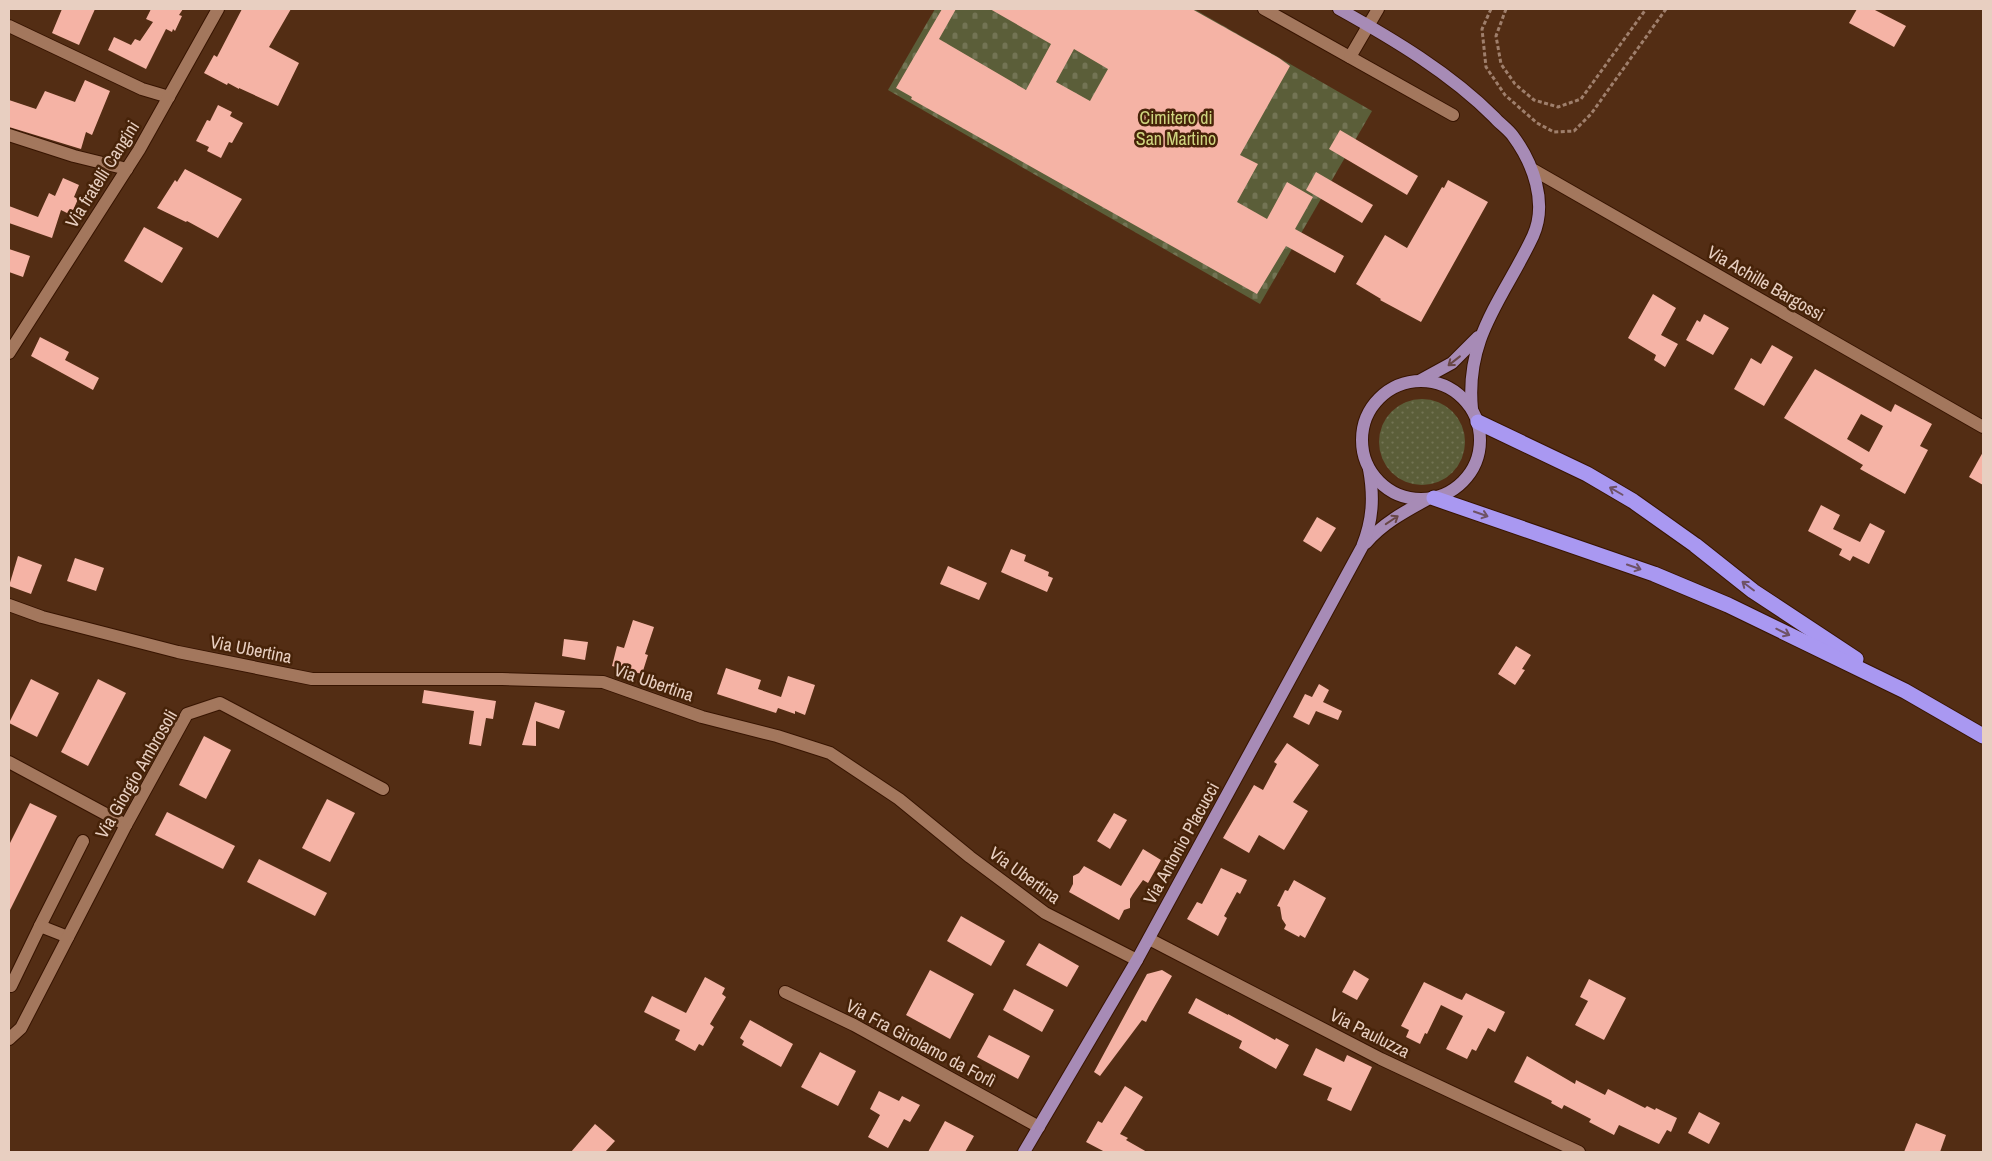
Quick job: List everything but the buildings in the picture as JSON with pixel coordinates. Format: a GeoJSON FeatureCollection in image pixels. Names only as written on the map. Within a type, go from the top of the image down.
{"type":"FeatureCollection","features":[{"type":"Feature","properties":{"kind":"highway"},"geometry":{"type":"LineString","coordinates":[[1475,415],[1587,474],[1633,501],[1695,545],[1753,590],[1905,691],[1983,736]]}},
{"type":"Feature","properties":{"kind":"highway"},"geometry":{"type":"LineString","coordinates":[[1431,499],[1654,574],[1728,605],[1905,691]]}},
{"type":"Feature","properties":{"kind":"main road","name":"Via Antonio Placucci"},"geometry":{"type":"LineString","coordinates":[[1339,9],[1368,25],[1436,70],[1475,99],[1512,136],[1532,169],[1537,190],[1538,213],[1534,234],[1482,333],[1472,372],[1470,390],[1481,442],[1477,461],[1468,478],[1453,491],[1431,499],[1382,527],[1362,547]]}},
{"type":"Feature","properties":{"kind":"main road","name":"Via Antonio Placucci"},"geometry":{"type":"LineString","coordinates":[[1431,499],[1413,499],[1400,496],[1377,480],[1369,469],[1364,457],[1361,439],[1364,421],[1372,405],[1385,392],[1401,384],[1421,380],[1452,362],[1482,333]]}},
{"type":"Feature","properties":{"kind":"main road","name":"Via Antonio Placucci"},"geometry":{"type":"LineString","coordinates":[[1421,380],[1436,382],[1450,388],[1463,397],[1475,415]]}},
{"type":"Feature","properties":{"kind":"main road","name":"Via Antonio Placucci"},"geometry":{"type":"LineString","coordinates":[[1024,1152],[1149,939],[1362,547],[1370,524],[1373,506],[1369,469]]}},
{"type":"Feature","properties":{"kind":"street","name":"Via fratelli Cangini"},"geometry":{"type":"LineString","coordinates":[[10,351],[127,169],[218,9]]}},
{"type":"Feature","properties":{"kind":"street"},"geometry":{"type":"LineString","coordinates":[[1264,9],[1453,115]]}},
{"type":"Feature","properties":{"kind":"street"},"geometry":{"type":"LineString","coordinates":[[1350,57],[1378,9]]}},
{"type":"Feature","properties":{"kind":"street"},"geometry":{"type":"LineString","coordinates":[[9,26],[142,89],[169,97]]}},
{"type":"Feature","properties":{"kind":"street"},"geometry":{"type":"LineString","coordinates":[[9,135],[74,156],[127,169]]}},
{"type":"Feature","properties":{"kind":"street","name":"Via Achille Bargossi"},"geometry":{"type":"LineString","coordinates":[[1532,169],[1983,427]]}},
{"type":"Feature","properties":{"kind":"street","name":"Via Ubertina"},"geometry":{"type":"LineString","coordinates":[[9,605],[42,617],[178,652],[312,679],[502,679],[603,682],[702,716],[777,736],[830,753],[900,799],[970,857],[1045,913],[1137,960]]}},
{"type":"Feature","properties":{"kind":"street","name":"Via Giorgio Ambrosoli"},"geometry":{"type":"LineString","coordinates":[[9,1040],[20,1028],[126,825],[187,714],[220,703],[383,789]]}},
{"type":"Feature","properties":{"kind":"street"},"geometry":{"type":"LineString","coordinates":[[9,762],[126,825]]}},
{"type":"Feature","properties":{"kind":"street"},"geometry":{"type":"LineString","coordinates":[[11,986],[83,841]]}},
{"type":"Feature","properties":{"kind":"street"},"geometry":{"type":"LineString","coordinates":[[40,926],[68,937]]}},
{"type":"Feature","properties":{"kind":"street","name":"Via Pauluzza"},"geometry":{"type":"LineString","coordinates":[[1149,939],[1381,1060],[1579,1152]]}},
{"type":"Feature","properties":{"kind":"street","name":"Via Fra Girolamo da Forlì"},"geometry":{"type":"LineString","coordinates":[[785,992],[854,1025],[1039,1127]]}},
{"type":"Feature","properties":{"kind":"path"},"geometry":{"type":"LineString","coordinates":[[1491,9],[1482,29],[1486,67],[1505,95],[1536,123],[1554,132],[1574,131],[1591,114],[1666,9]]}},
{"type":"Feature","properties":{"kind":"path"},"geometry":{"type":"LineString","coordinates":[[1506,9],[1496,36],[1501,64],[1516,84],[1534,100],[1558,107],[1581,99],[1646,9]]}},
{"type":"Feature","properties":{"kind":"green space","name":"Cimitero di San Martino"},"geometry":{"type":"Polygon","coordinates":[[[935,9],[1194,9],[1372,111],[1260,304],[888,90],[935,9]]]}},
{"type":"Feature","properties":{"kind":"green space"},"geometry":{"type":"Polygon","coordinates":[[[1422,399],[1446,406],[1458,418],[1465,442],[1458,466],[1446,478],[1422,485],[1398,478],[1386,466],[1379,442],[1386,418],[1398,406],[1422,399]]]}}]}
